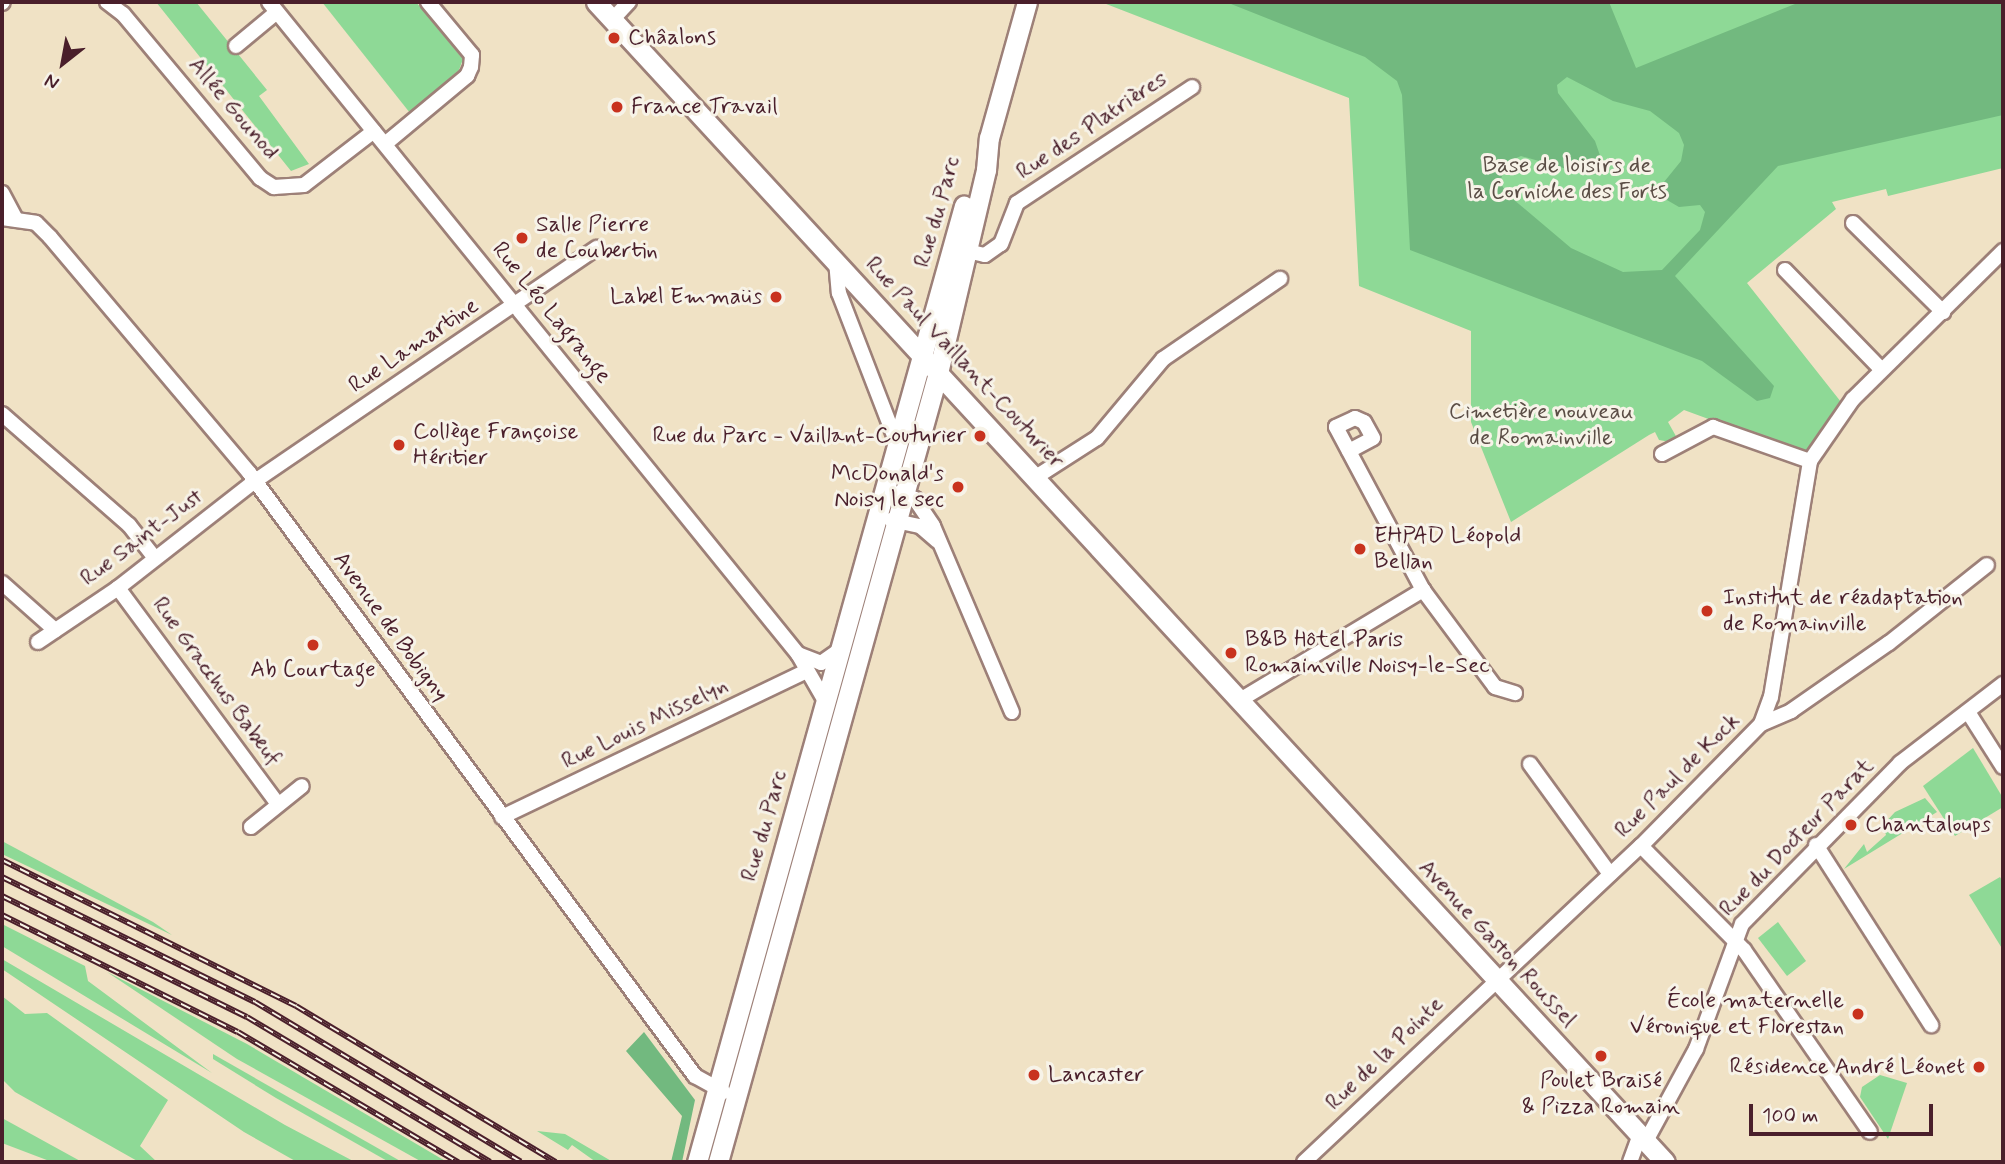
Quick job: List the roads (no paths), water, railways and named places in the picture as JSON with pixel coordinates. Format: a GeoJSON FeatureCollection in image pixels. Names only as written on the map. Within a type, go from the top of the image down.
{"type":"FeatureCollection","features":[{"type":"Feature","properties":{"kind":"main road","name":"Rue Paul Vaillant-Couturier"},"geometry":{"type":"LineString","coordinates":[[596,2],[1294,759]]}},
{"type":"Feature","properties":{"kind":"main road","name":"Rue du Parc"},"geometry":{"type":"LineString","coordinates":[[697,1162],[735,1095],[904,524],[905,492],[938,373],[967,251],[989,138],[1027,2]]}},
{"type":"Feature","properties":{"kind":"main road","name":"Rue du Parc"},"geometry":{"type":"LineString","coordinates":[[718,1162],[716,1090],[976,162],[989,138]]}},
{"type":"Feature","properties":{"kind":"main road","name":"Avenue Gaston Roussel"},"geometry":{"type":"LineString","coordinates":[[1294,759],[1665,1162]]}},
{"type":"Feature","properties":{"kind":"street","name":"Allée Gounod"},"geometry":{"type":"LineString","coordinates":[[107,2],[123,14],[260,178],[274,187],[304,185],[374,131]]}},
{"type":"Feature","properties":{"kind":"street"},"geometry":{"type":"LineString","coordinates":[[385,144],[467,76],[471,66],[472,55],[428,2]]}},
{"type":"Feature","properties":{"kind":"street"},"geometry":{"type":"LineString","coordinates":[[612,20],[629,2]]}},
{"type":"Feature","properties":{"kind":"street","name":"Rue Léo Lagrange"},"geometry":{"type":"LineString","coordinates":[[272,5],[798,654],[825,701]]}},
{"type":"Feature","properties":{"kind":"street"},"geometry":{"type":"LineString","coordinates":[[236,46],[272,5]]}},
{"type":"Feature","properties":{"kind":"street","name":"Rue des Platrières"},"geometry":{"type":"LineString","coordinates":[[967,251],[985,255],[1001,244],[1017,203],[1192,88]]}},
{"type":"Feature","properties":{"kind":"street","name":"Avenue de Bobigny"},"geometry":{"type":"LineString","coordinates":[[2,193],[9,219],[36,223],[51,237],[255,481],[695,1076],[716,1090],[735,1095]]}},
{"type":"Feature","properties":{"kind":"street"},"geometry":{"type":"LineString","coordinates":[[1853,223],[1943,312]]}},
{"type":"Feature","properties":{"kind":"street","name":"Rue Lamartine"},"geometry":{"type":"LineString","coordinates":[[255,481],[597,248]]}},
{"type":"Feature","properties":{"kind":"street","name":"Rue Paul de Kock"},"geometry":{"type":"LineString","coordinates":[[1496,979],[1641,846],[1761,724],[1771,697],[1810,461],[1853,399],[2003,251]]}},
{"type":"Feature","properties":{"kind":"street"},"geometry":{"type":"LineString","coordinates":[[836,260],[839,293],[897,443]]}},
{"type":"Feature","properties":{"kind":"street"},"geometry":{"type":"LineString","coordinates":[[1785,270],[1882,370]]}},
{"type":"Feature","properties":{"kind":"street"},"geometry":{"type":"LineString","coordinates":[[1035,477],[1097,438],[1163,359],[1280,279]]}},
{"type":"Feature","properties":{"kind":"street"},"geometry":{"type":"LineString","coordinates":[[2,414],[130,525],[154,557]]}},
{"type":"Feature","properties":{"kind":"street"},"geometry":{"type":"LineString","coordinates":[[1662,454],[1704,428],[1717,427],[1810,461]]}},
{"type":"Feature","properties":{"kind":"street"},"geometry":{"type":"LineString","coordinates":[[1349,451],[1423,590],[1495,687],[1515,693]]}},
{"type":"Feature","properties":{"kind":"street","name":"Rue Saint-Just"},"geometry":{"type":"LineString","coordinates":[[38,642],[118,587],[255,481]]}},
{"type":"Feature","properties":{"kind":"street"},"geometry":{"type":"LineString","coordinates":[[937,541],[904,524],[880,503],[889,495],[905,492],[923,508],[1012,712]]}},
{"type":"Feature","properties":{"kind":"street"},"geometry":{"type":"LineString","coordinates":[[904,524],[919,521],[923,508]]}},
{"type":"Feature","properties":{"kind":"street"},"geometry":{"type":"LineString","coordinates":[[1761,724],[1791,711],[1889,643],[1987,565]]}},
{"type":"Feature","properties":{"kind":"street"},"geometry":{"type":"LineString","coordinates":[[2,583],[55,630]]}},
{"type":"Feature","properties":{"kind":"street","name":"Rue Gracchus Babeuf"},"geometry":{"type":"LineString","coordinates":[[118,587],[277,803]]}},
{"type":"Feature","properties":{"kind":"street"},"geometry":{"type":"LineString","coordinates":[[1240,701],[1423,590]]}},
{"type":"Feature","properties":{"kind":"street"},"geometry":{"type":"LineString","coordinates":[[798,654],[821,663],[839,649]]}},
{"type":"Feature","properties":{"kind":"street","name":"Rue Louis Misselyn"},"geometry":{"type":"LineString","coordinates":[[502,817],[807,671]]}},
{"type":"Feature","properties":{"kind":"street","name":"Rue du Docteur Parat"},"geometry":{"type":"LineString","coordinates":[[1630,1162],[1696,1049],[1742,923],[1816,845],[1900,763],[2003,684]]}},
{"type":"Feature","properties":{"kind":"street"},"geometry":{"type":"LineString","coordinates":[[1968,712],[2003,767]]}},
{"type":"Feature","properties":{"kind":"street"},"geometry":{"type":"LineString","coordinates":[[1530,764],[1610,874]]}},
{"type":"Feature","properties":{"kind":"street","name":"Rue Gracchus Babeuf"},"geometry":{"type":"LineString","coordinates":[[251,827],[277,803],[302,786]]}},
{"type":"Feature","properties":{"kind":"street"},"geometry":{"type":"LineString","coordinates":[[1816,845],[1931,1025]]}},
{"type":"Feature","properties":{"kind":"street"},"geometry":{"type":"LineString","coordinates":[[1641,846],[1734,941],[1870,1132]]}},
{"type":"Feature","properties":{"kind":"street","name":"Rue de la Pointe"},"geometry":{"type":"LineString","coordinates":[[1304,1162],[1496,979]]}},
{"type":"Feature","properties":{"kind":"railway"},"geometry":{"type":"LineString","coordinates":[[2,860],[296,1006],[556,1162]]}},
{"type":"Feature","properties":{"kind":"railway"},"geometry":{"type":"LineString","coordinates":[[2,877],[255,1002],[521,1162]]}},
{"type":"Feature","properties":{"kind":"railway"},"geometry":{"type":"LineString","coordinates":[[2,896],[247,1017],[490,1162]]}},
{"type":"Feature","properties":{"kind":"railway"},"geometry":{"type":"LineString","coordinates":[[2,915],[238,1032],[458,1162]]}},
{"type":"Feature","properties":{"kind":"place","name":"Châalons"},"geometry":{"type":"Point","coordinates":[614,38]}},
{"type":"Feature","properties":{"kind":"place","name":"France Travail"},"geometry":{"type":"Point","coordinates":[617,107]}},
{"type":"Feature","properties":{"kind":"place","name":"Salle Pierre de Coubertin"},"geometry":{"type":"Point","coordinates":[522,238]}},
{"type":"Feature","properties":{"kind":"place","name":"Label Emmaüs"},"geometry":{"type":"Point","coordinates":[776,297]}},
{"type":"Feature","properties":{"kind":"place","name":"Rue du Parc - Vaillant-Couturier"},"geometry":{"type":"Point","coordinates":[980,436]}},
{"type":"Feature","properties":{"kind":"place","name":"Collège Françoise Héritier"},"geometry":{"type":"Point","coordinates":[399,445]}},
{"type":"Feature","properties":{"kind":"place","name":"McDonald's Noisy le sec"},"geometry":{"type":"Point","coordinates":[958,487]}},
{"type":"Feature","properties":{"kind":"place","name":"EHPAD Léopold Bellan"},"geometry":{"type":"Point","coordinates":[1360,549]}},
{"type":"Feature","properties":{"kind":"place","name":"Institut de réadaptation de Romainville"},"geometry":{"type":"Point","coordinates":[1707,611]}},
{"type":"Feature","properties":{"kind":"place","name":"Ab Courtage"},"geometry":{"type":"Point","coordinates":[313,645]}},
{"type":"Feature","properties":{"kind":"place","name":"B&B Hôtel Paris Romainville Noisy-le-Sec"},"geometry":{"type":"Point","coordinates":[1231,653]}},
{"type":"Feature","properties":{"kind":"place","name":"Chantaloups"},"geometry":{"type":"Point","coordinates":[1851,825]}},
{"type":"Feature","properties":{"kind":"place","name":"École maternelle Véronique et Florestan"},"geometry":{"type":"Point","coordinates":[1858,1014]}},
{"type":"Feature","properties":{"kind":"place","name":"Poulet Braisé & Pizza Romain"},"geometry":{"type":"Point","coordinates":[1601,1056]}},
{"type":"Feature","properties":{"kind":"place","name":"Résidence André Léonet"},"geometry":{"type":"Point","coordinates":[1979,1067]}},
{"type":"Feature","properties":{"kind":"place","name":"Lancaster"},"geometry":{"type":"Point","coordinates":[1034,1075]}},
{"type":"Feature","properties":{"kind":"park label","name":"Base de loisirs de la Corniche des Forts"},"geometry":{"type":"Point","coordinates":[1567,179]}},
{"type":"Feature","properties":{"kind":"park label","name":"Cimetière nouveau de Romainville"},"geometry":{"type":"Point","coordinates":[1541,425]}}]}
